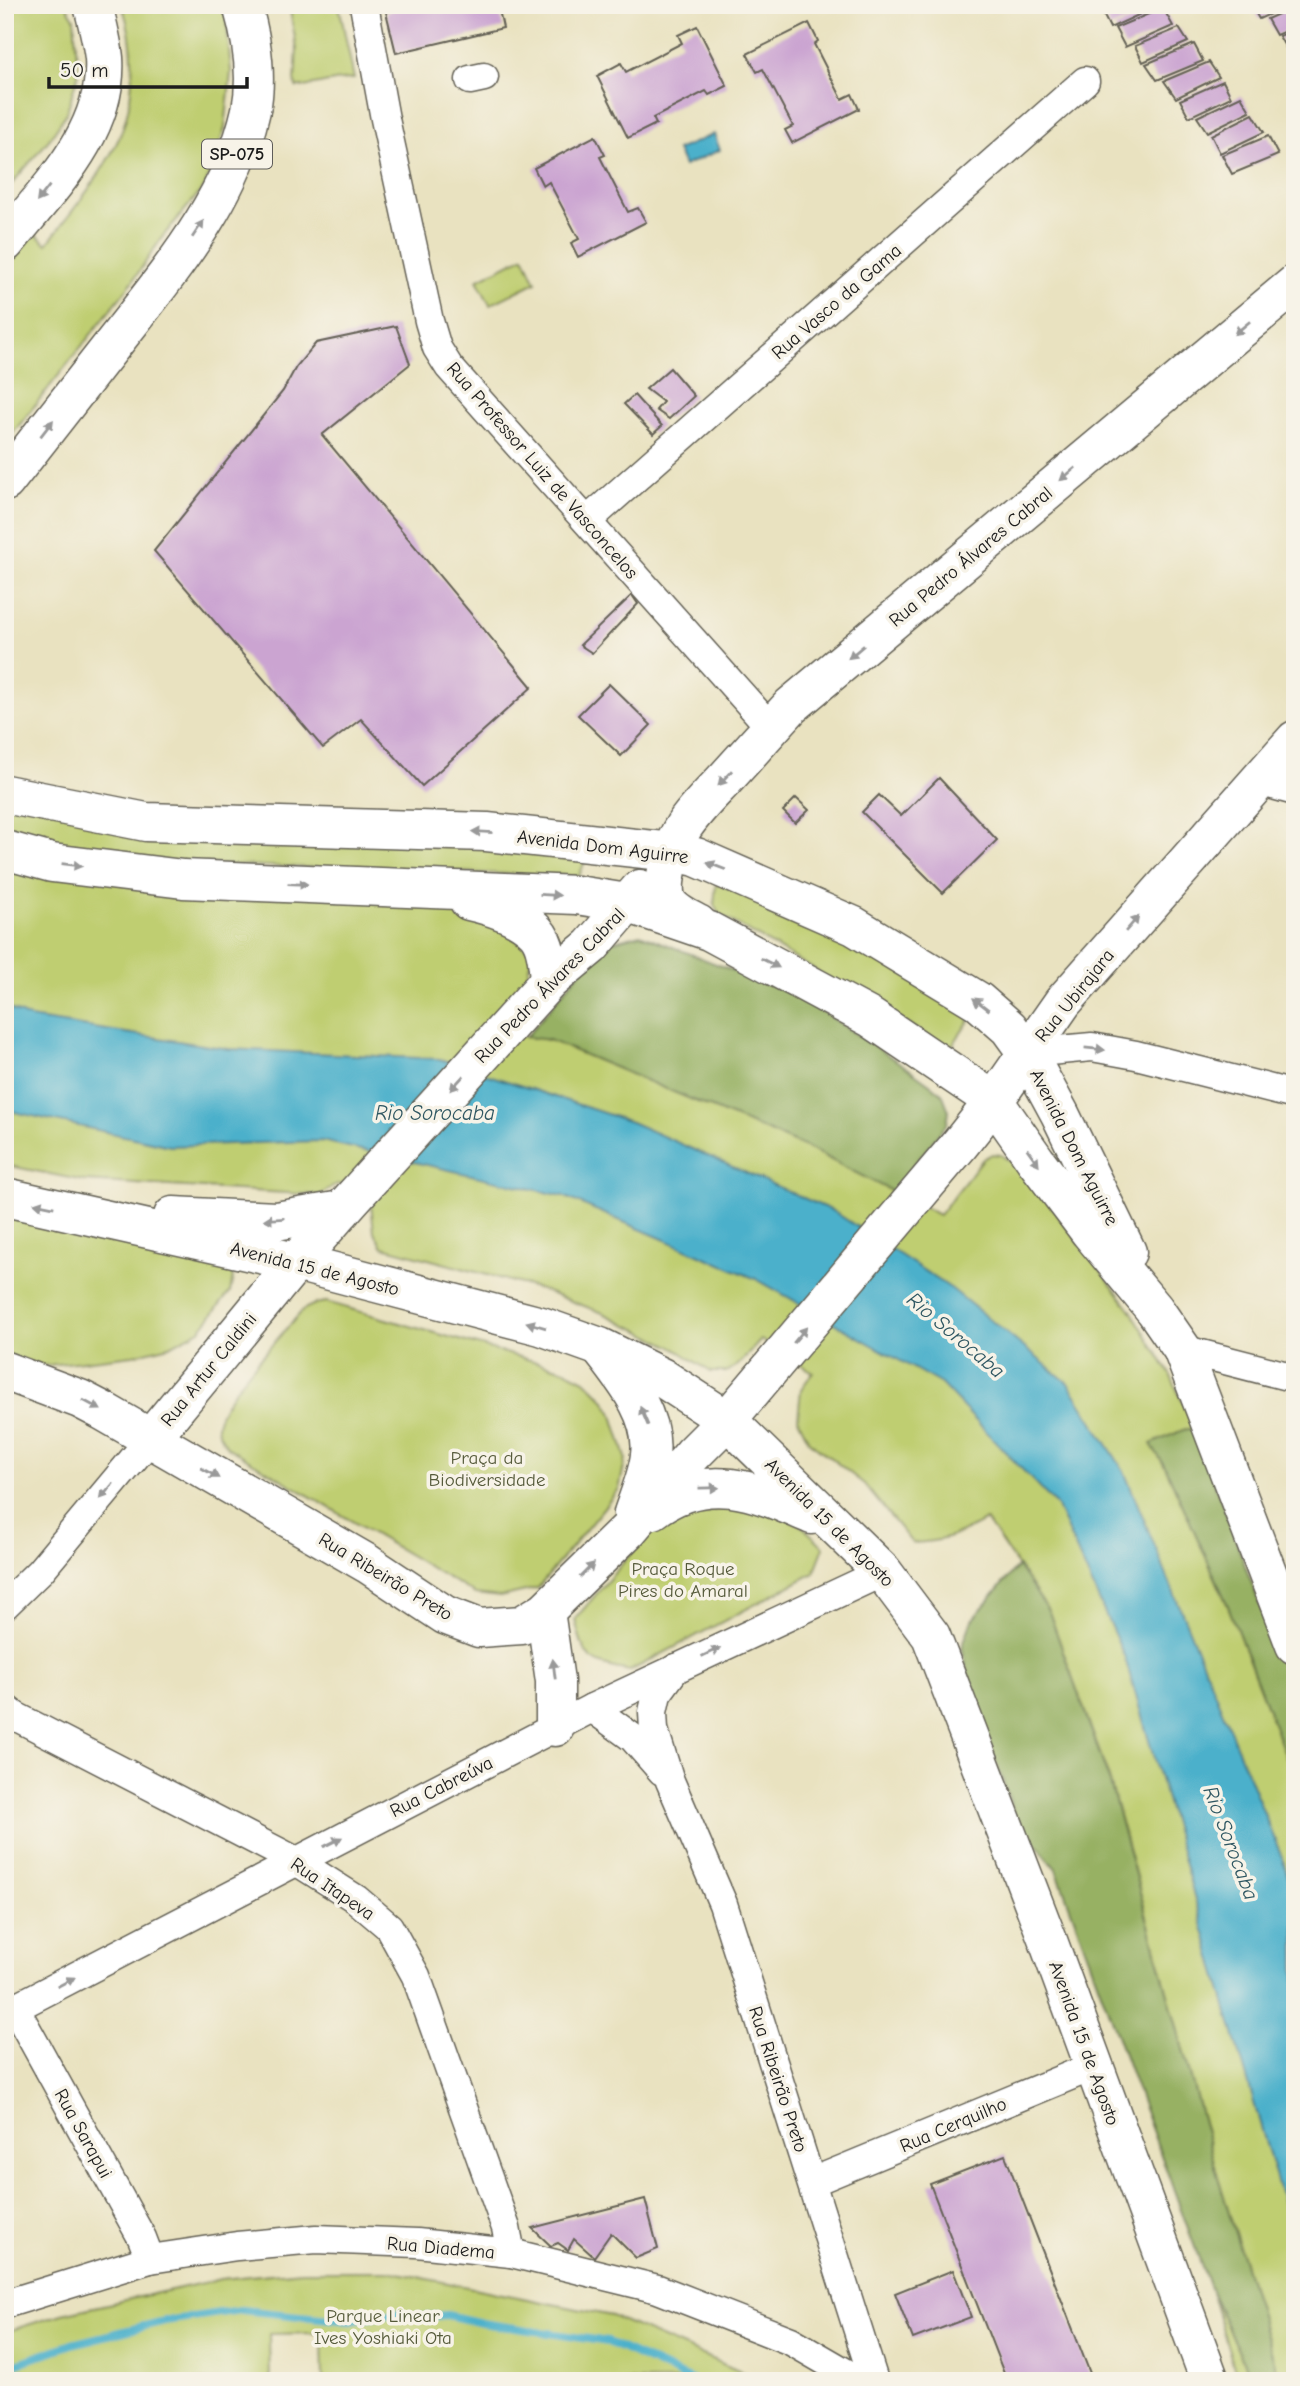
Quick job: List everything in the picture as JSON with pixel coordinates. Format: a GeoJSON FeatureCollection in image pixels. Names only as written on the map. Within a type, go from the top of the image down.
{"type":"FeatureCollection","features":[{"type":"Feature","properties":{"kind":"main road"},"geometry":{"type":"LineString","coordinates":[[5,243],[82,146],[96,113],[103,85],[104,58],[93,5]]}},
{"type":"Feature","properties":{"kind":"main road","name":"SP-075"},"geometry":{"type":"LineString","coordinates":[[5,482],[159,285],[209,212],[227,179],[241,146],[251,110],[254,81],[253,51],[242,5]]}},
{"type":"Feature","properties":{"kind":"main road","name":"Rua Pedro Álvares Cabral"},"geometry":{"type":"LineString","coordinates":[[709,931],[672,908],[666,899],[665,885],[672,852],[682,828],[771,728],[791,706],[1295,284]]}},
{"type":"Feature","properties":{"kind":"main road","name":"Rua Ubirajara"},"geometry":{"type":"LineString","coordinates":[[727,1420],[942,1166],[994,1101],[1063,1002],[1295,740]]}},
{"type":"Feature","properties":{"kind":"main road","name":"Avenida Dom Aguirre"},"geometry":{"type":"LineString","coordinates":[[5,794],[146,822],[487,832],[672,852],[696,857],[854,926],[978,1001],[1009,1028],[1027,1053],[1060,1114],[1155,1310]]}},
{"type":"Feature","properties":{"kind":"main road","name":"Avenida Dom Aguirre"},"geometry":{"type":"LineString","coordinates":[[5,850],[52,863],[183,879],[577,895],[627,903],[709,931],[871,1018],[994,1101],[1090,1232],[1155,1310],[1182,1349],[1295,1645]]}},
{"type":"Feature","properties":{"kind":"main road","name":"Rua Pedro Álvares Cabral"},"geometry":{"type":"LineString","coordinates":[[345,1206],[542,988],[591,946],[672,852]]}},
{"type":"Feature","properties":{"kind":"main road"},"geometry":{"type":"LineString","coordinates":[[427,889],[498,910],[535,931],[547,959],[542,988]]}},
{"type":"Feature","properties":{"kind":"main road","name":"Avenida 15 de Agosto"},"geometry":{"type":"LineString","coordinates":[[5,1197],[82,1212],[296,1262],[541,1325],[600,1347],[661,1377],[727,1420],[883,1572],[931,1636],[1210,2381]]}},
{"type":"Feature","properties":{"kind":"main road"},"geometry":{"type":"LineString","coordinates":[[82,1212],[276,1221],[345,1206]]}},
{"type":"Feature","properties":{"kind":"main road","name":"Rua Artur Caldini"},"geometry":{"type":"LineString","coordinates":[[5,1371],[80,1399],[151,1438],[345,1206]]}},
{"type":"Feature","properties":{"kind":"main road"},"geometry":{"type":"LineString","coordinates":[[600,1347],[622,1376],[647,1419],[652,1441],[650,1459],[629,1529]]}},
{"type":"Feature","properties":{"kind":"main road","name":"Rua Ribeirão Preto"},"geometry":{"type":"LineString","coordinates":[[151,1438],[368,1564],[445,1615],[479,1628],[522,1625],[545,1611],[629,1529],[693,1454],[727,1420]]}},
{"type":"Feature","properties":{"kind":"main road"},"geometry":{"type":"LineString","coordinates":[[629,1529],[664,1502],[684,1491],[703,1486],[767,1495],[832,1523]]}},
{"type":"Feature","properties":{"kind":"main road"},"geometry":{"type":"LineString","coordinates":[[545,1611],[555,1681],[555,1727]]}},
{"type":"Feature","properties":{"kind":"street","name":"Rua Professor Luiz de Vasconcelos"},"geometry":{"type":"LineString","coordinates":[[364,5],[385,119],[437,348],[449,367],[771,728]]}},
{"type":"Feature","properties":{"kind":"street","name":"Rua Vasco da Gama"},"geometry":{"type":"LineString","coordinates":[[587,521],[1085,81]]}},
{"type":"Feature","properties":{"kind":"street"},"geometry":{"type":"LineString","coordinates":[[1258,781],[1295,791]]}},
{"type":"Feature","properties":{"kind":"street"},"geometry":{"type":"LineString","coordinates":[[1027,1053],[1092,1047],[1136,1055],[1295,1095]]}},
{"type":"Feature","properties":{"kind":"street"},"geometry":{"type":"LineString","coordinates":[[1182,1349],[1295,1378]]}},
{"type":"Feature","properties":{"kind":"street","name":"Rua Artur Caldini"},"geometry":{"type":"LineString","coordinates":[[5,1390],[46,1386]]}},
{"type":"Feature","properties":{"kind":"street"},"geometry":{"type":"LineString","coordinates":[[5,1605],[40,1571],[151,1438]]}},
{"type":"Feature","properties":{"kind":"street","name":"Rua Cabreúva"},"geometry":{"type":"LineString","coordinates":[[10,2011],[592,1708],[883,1572]]}},
{"type":"Feature","properties":{"kind":"street","name":"Rua Ribeirão Preto"},"geometry":{"type":"LineString","coordinates":[[676,1668],[657,1694],[653,1712],[654,1730],[670,1781],[723,1904],[874,2381]]}},
{"type":"Feature","properties":{"kind":"street","name":"Rua Itapeva"},"geometry":{"type":"LineString","coordinates":[[5,1708],[15,1716],[296,1861],[356,1899],[389,1927],[416,1976],[506,2228],[511,2253]]}},
{"type":"Feature","properties":{"kind":"street","name":"Rua Ribeirão Preto"},"geometry":{"type":"LineString","coordinates":[[592,1708],[633,1738],[670,1781]]}},
{"type":"Feature","properties":{"kind":"street","name":"Rua Sarapui"},"geometry":{"type":"LineString","coordinates":[[10,2011],[142,2238],[150,2259]]}},
{"type":"Feature","properties":{"kind":"street","name":"Rua Cerquilho"},"geometry":{"type":"LineString","coordinates":[[811,2182],[1094,2066]]}},
{"type":"Feature","properties":{"kind":"street","name":"Rua Diadema"},"geometry":{"type":"LineString","coordinates":[[5,2304],[150,2259],[237,2246],[316,2239],[417,2243],[511,2253],[658,2289],[791,2341],[860,2381]]}},
{"type":"Feature","properties":{"kind":"green space"},"geometry":{"type":"Polygon","coordinates":[[[5,5],[66,5],[74,18],[78,75],[66,114],[48,141],[5,192],[5,5]]]}},
{"type":"Feature","properties":{"kind":"green space"},"geometry":{"type":"Polygon","coordinates":[[[122,5],[225,5],[231,72],[225,128],[205,186],[163,236],[130,285],[5,443],[5,209],[47,244],[90,188],[112,152],[126,118],[132,80],[131,41],[122,5]]]}},
{"type":"Feature","properties":{"kind":"green space"},"geometry":{"type":"Polygon","coordinates":[[[289,5],[339,5],[354,79],[296,87],[297,49],[289,5]]]}},
{"type":"Feature","properties":{"kind":"green space"},"geometry":{"type":"Polygon","coordinates":[[[524,256],[536,282],[490,305],[477,280],[524,256]]]}},
{"type":"Feature","properties":{"kind":"green space"},"geometry":{"type":"Polygon","coordinates":[[[5,802],[468,843],[586,859],[579,876],[173,863],[51,846],[5,834],[5,802]]]}},
{"type":"Feature","properties":{"kind":"green space"},"geometry":{"type":"Polygon","coordinates":[[[5,865],[409,903],[483,913],[532,953],[526,981],[481,1030],[549,1040],[808,1148],[939,1215],[983,1159],[992,1154],[1001,1155],[1026,1173],[1130,1309],[1170,1374],[1194,1428],[1183,1430],[1152,1445],[1166,1468],[1228,1606],[1295,1780],[1295,2381],[1280,2381],[1218,2177],[1109,1778],[1049,1612],[986,1520],[951,1537],[912,1543],[864,1484],[809,1441],[798,1419],[801,1389],[813,1372],[761,1340],[738,1365],[726,1372],[711,1372],[671,1346],[603,1313],[536,1288],[383,1247],[374,1232],[371,1203],[378,1194],[337,1184],[320,1195],[84,1181],[5,1165],[5,865]]]}},
{"type":"Feature","properties":{"kind":"green space"},"geometry":{"type":"Polygon","coordinates":[[[716,884],[769,900],[975,1012],[950,1049],[719,914],[714,905],[716,884]]]}},
{"type":"Feature","properties":{"kind":"green space"},"geometry":{"type":"Polygon","coordinates":[[[640,934],[800,997],[942,1093],[949,1111],[947,1123],[893,1192],[808,1148],[549,1040],[526,1037],[582,969],[610,942],[640,934]]]}},
{"type":"Feature","properties":{"kind":"green space"},"geometry":{"type":"Polygon","coordinates":[[[5,1217],[205,1260],[229,1268],[233,1277],[230,1292],[200,1330],[170,1346],[133,1355],[41,1366],[5,1354],[5,1217]]]}},
{"type":"Feature","properties":{"kind":"green space","name":"Praça da Biodiversidade"},"geometry":{"type":"Polygon","coordinates":[[[326,1302],[565,1370],[585,1380],[602,1397],[612,1412],[626,1458],[619,1489],[538,1588],[500,1597],[475,1594],[227,1447],[217,1428],[227,1402],[253,1367],[304,1309],[326,1302]]]}},
{"type":"Feature","properties":{"kind":"green space"},"geometry":{"type":"Polygon","coordinates":[[[1194,1428],[1295,1700],[1295,1780],[1228,1606],[1166,1468],[1151,1444],[1194,1428]]]}},
{"type":"Feature","properties":{"kind":"green space","name":"Praça Roque Pires do Amaral"},"geometry":{"type":"Polygon","coordinates":[[[724,1507],[769,1508],[802,1526],[824,1547],[814,1573],[630,1671],[605,1666],[590,1657],[582,1643],[575,1619],[651,1530],[724,1507]]]}},
{"type":"Feature","properties":{"kind":"green space"},"geometry":{"type":"Polygon","coordinates":[[[1018,1566],[1049,1612],[1110,1783],[1218,2177],[1280,2381],[1252,2381],[1211,2291],[1056,1869],[1016,1819],[974,1699],[962,1647],[972,1620],[1018,1566]]]}},
{"type":"Feature","properties":{"kind":"green space","name":"Parque Linear Ives Yoshiaki Ota"},"geometry":{"type":"Polygon","coordinates":[[[301,2271],[388,2271],[612,2316],[762,2381],[323,2381],[322,2333],[269,2334],[270,2381],[5,2381],[5,2332],[62,2314],[221,2279],[301,2271]]]}},
{"type":"Feature","properties":{"kind":"green space"},"geometry":{"type":"Polygon","coordinates":[[[1211,2291],[1252,2381],[1238,2381],[1211,2291]]]}},
{"type":"Feature","properties":{"kind":"water"},"geometry":{"type":"Polygon","coordinates":[[[714,134],[720,150],[684,166],[677,150],[714,134]]]}},
{"type":"Feature","properties":{"kind":"water","name":"Rio Sorocaba"},"geometry":{"type":"Polygon","coordinates":[[[5,1007],[30,1018],[229,1049],[440,1059],[631,1122],[833,1211],[952,1289],[1068,1383],[1124,1471],[1282,1857],[1295,1901],[1295,2244],[1125,1658],[1056,1505],[941,1384],[756,1279],[563,1196],[322,1141],[170,1146],[5,1110],[5,1007]]]}},
{"type":"Feature","properties":{"kind":"building"},"geometry":{"type":"Polygon","coordinates":[[[402,5],[498,5],[503,28],[396,53],[386,12],[403,8],[402,5]]]}},
{"type":"Feature","properties":{"kind":"building"},"geometry":{"type":"Polygon","coordinates":[[[1119,5],[1156,7],[1110,28],[1102,12],[1119,5]]]}},
{"type":"Feature","properties":{"kind":"building"},"geometry":{"type":"Polygon","coordinates":[[[1251,5],[1290,5],[1259,19],[1251,5]]]}},
{"type":"Feature","properties":{"kind":"building"},"geometry":{"type":"Polygon","coordinates":[[[1163,8],[1173,26],[1125,47],[1115,28],[1163,8]]]}},
{"type":"Feature","properties":{"kind":"building"},"geometry":{"type":"Polygon","coordinates":[[[1292,8],[1295,13],[1295,27],[1276,35],[1267,19],[1292,8]]]}},
{"type":"Feature","properties":{"kind":"building"},"geometry":{"type":"Polygon","coordinates":[[[809,23],[818,41],[814,44],[842,99],[852,94],[859,109],[792,143],[785,130],[793,126],[763,69],[757,72],[747,54],[809,23]]]}},
{"type":"Feature","properties":{"kind":"building"},"geometry":{"type":"Polygon","coordinates":[[[697,26],[727,86],[709,95],[706,91],[653,118],[656,124],[628,138],[597,76],[621,63],[626,72],[682,43],[678,35],[697,26]]]}},
{"type":"Feature","properties":{"kind":"building"},"geometry":{"type":"Polygon","coordinates":[[[1179,28],[1188,42],[1143,62],[1135,46],[1179,28]]]}},
{"type":"Feature","properties":{"kind":"building"},"geometry":{"type":"Polygon","coordinates":[[[1295,30],[1295,52],[1290,55],[1279,36],[1295,30]]]}},
{"type":"Feature","properties":{"kind":"building"},"geometry":{"type":"Polygon","coordinates":[[[1194,44],[1203,61],[1157,80],[1146,64],[1194,44]]]}},
{"type":"Feature","properties":{"kind":"building"},"geometry":{"type":"Polygon","coordinates":[[[1209,62],[1219,77],[1176,98],[1164,81],[1209,62]]]}},
{"type":"Feature","properties":{"kind":"building"},"geometry":{"type":"Polygon","coordinates":[[[1223,81],[1231,97],[1189,117],[1180,100],[1223,81]]]}},
{"type":"Feature","properties":{"kind":"building"},"geometry":{"type":"Polygon","coordinates":[[[1241,96],[1250,111],[1207,132],[1197,117],[1241,96]]]}},
{"type":"Feature","properties":{"kind":"building"},"geometry":{"type":"Polygon","coordinates":[[[1253,114],[1264,132],[1220,153],[1211,135],[1253,114]]]}},
{"type":"Feature","properties":{"kind":"building"},"geometry":{"type":"Polygon","coordinates":[[[595,136],[605,155],[600,157],[628,212],[638,208],[646,222],[578,257],[571,243],[579,239],[549,182],[543,186],[534,168],[595,136]]]}},
{"type":"Feature","properties":{"kind":"building"},"geometry":{"type":"Polygon","coordinates":[[[1268,136],[1278,155],[1232,174],[1222,155],[1268,136]]]}},
{"type":"Feature","properties":{"kind":"building"},"geometry":{"type":"Polygon","coordinates":[[[396,326],[410,364],[322,435],[532,687],[422,786],[361,719],[323,748],[154,551],[283,391],[296,367],[316,343],[396,326]]]}},
{"type":"Feature","properties":{"kind":"building"},"geometry":{"type":"Polygon","coordinates":[[[670,368],[694,396],[669,419],[656,410],[663,402],[646,389],[670,368]]]}},
{"type":"Feature","properties":{"kind":"building"},"geometry":{"type":"Polygon","coordinates":[[[634,395],[662,426],[653,434],[624,404],[634,395]]]}},
{"type":"Feature","properties":{"kind":"building"},"geometry":{"type":"Polygon","coordinates":[[[632,595],[638,604],[592,653],[580,645],[632,595]]]}},
{"type":"Feature","properties":{"kind":"building"},"geometry":{"type":"Polygon","coordinates":[[[609,684],[651,725],[621,756],[578,715],[609,684]]]}},
{"type":"Feature","properties":{"kind":"building"},"geometry":{"type":"Polygon","coordinates":[[[939,778],[997,840],[943,893],[862,812],[879,795],[901,816],[939,778]]]}},
{"type":"Feature","properties":{"kind":"building"},"geometry":{"type":"Polygon","coordinates":[[[796,798],[809,810],[795,823],[783,811],[796,798]]]}},
{"type":"Feature","properties":{"kind":"building"},"geometry":{"type":"Polygon","coordinates":[[[1005,2155],[1093,2381],[1007,2381],[930,2184],[1005,2155]]]}},
{"type":"Feature","properties":{"kind":"building"},"geometry":{"type":"Polygon","coordinates":[[[645,2199],[658,2249],[636,2258],[611,2233],[594,2257],[574,2239],[568,2250],[558,2243],[551,2246],[532,2228],[645,2199]]]}},
{"type":"Feature","properties":{"kind":"building"},"geometry":{"type":"Polygon","coordinates":[[[953,2270],[971,2317],[913,2339],[895,2293],[953,2270]]]}},
{"type":"Feature","properties":{"kind":"waterway"},"geometry":{"type":"LineString","coordinates":[[5,2368],[72,2344],[165,2321],[241,2310],[350,2321],[397,2313],[423,2317],[447,2315],[482,2323],[608,2342],[693,2381]]}}]}
